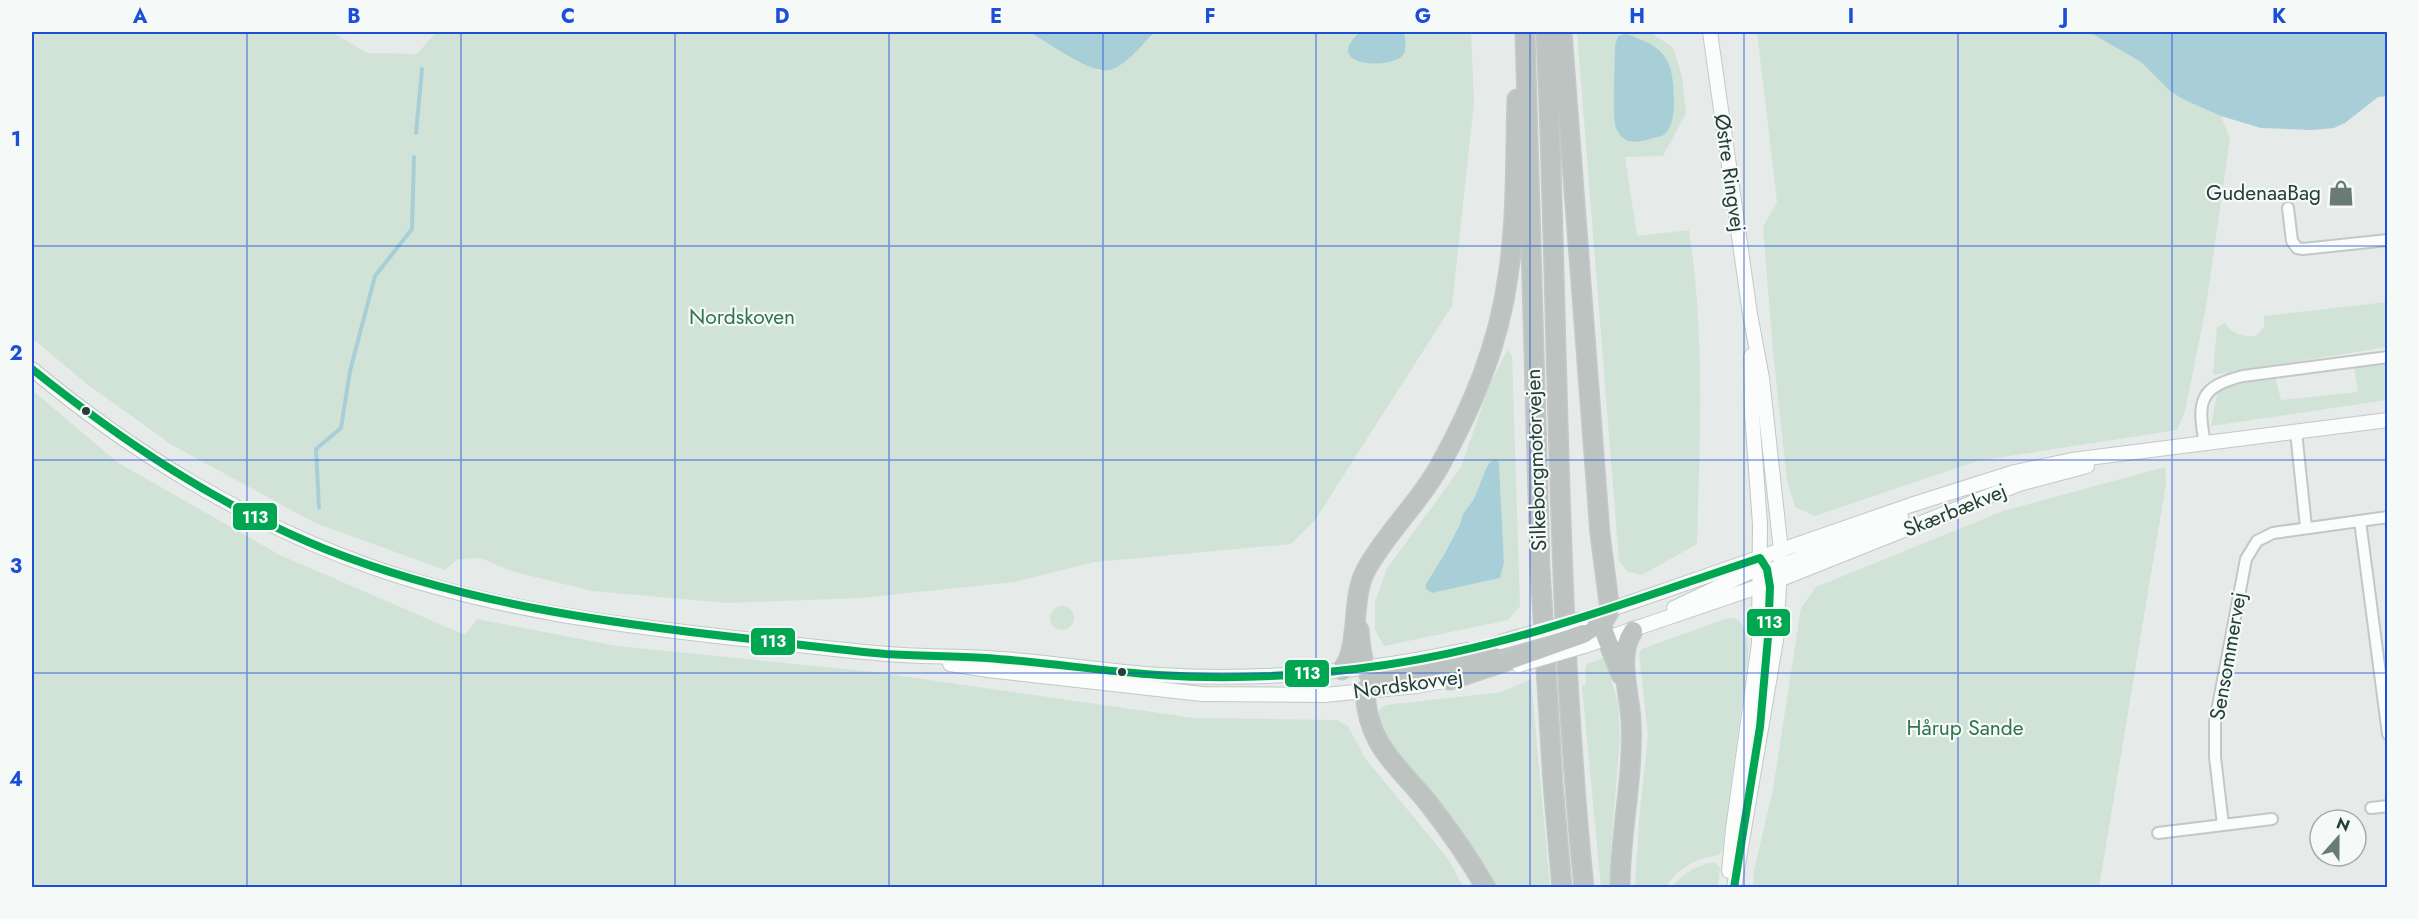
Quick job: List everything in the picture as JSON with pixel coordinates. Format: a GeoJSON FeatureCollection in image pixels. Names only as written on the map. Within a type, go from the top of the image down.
{"type":"FeatureCollection","features":[{"type":"Feature","properties":{"kind":"highway"},"geometry":{"type":"LineString","coordinates":[[1342,670],[1350,658],[1356,608],[1365,572],[1438,470],[1471,406],[1494,340],[1508,276],[1514,211],[1518,32]]}},
{"type":"Feature","properties":{"kind":"highway","name":"Silkeborgmotorvejen"},"geometry":{"type":"LineString","coordinates":[[1525,32],[1540,568],[1553,784],[1562,888]]}},
{"type":"Feature","properties":{"kind":"highway","name":"Silkeborgmotorvejen"},"geometry":{"type":"LineString","coordinates":[[1546,32],[1561,566],[1568,695],[1584,888]]}},
{"type":"Feature","properties":{"kind":"highway"},"geometry":{"type":"LineString","coordinates":[[1562,32],[1600,534],[1593,627],[1628,694]]}},
{"type":"Feature","properties":{"kind":"highway"},"geometry":{"type":"LineString","coordinates":[[1356,608],[1373,682],[1367,717],[1379,745],[1441,820],[1486,888]]}},
{"type":"Feature","properties":{"kind":"highway"},"geometry":{"type":"LineString","coordinates":[[1373,682],[1452,662],[1501,655],[1593,627]]}},
{"type":"Feature","properties":{"kind":"highway"},"geometry":{"type":"LineString","coordinates":[[1450,680],[1501,655],[1541,630]]}},
{"type":"Feature","properties":{"kind":"highway"},"geometry":{"type":"LineString","coordinates":[[1620,888],[1630,741],[1626,644],[1633,631]]}},
{"type":"Feature","properties":{"kind":"street","name":"Østre Ringvej"},"geometry":{"type":"LineString","coordinates":[[1710,32],[1750,314],[1762,378],[1771,567]]}},
{"type":"Feature","properties":{"kind":"street"},"geometry":{"type":"LineString","coordinates":[[2288,208],[2292,241],[2296,248],[2388,240]]}},
{"type":"Feature","properties":{"kind":"street","name":"Østre Ringvej"},"geometry":{"type":"LineString","coordinates":[[1750,314],[1752,414],[1760,524],[1771,567]]}},
{"type":"Feature","properties":{"kind":"street"},"geometry":{"type":"LineString","coordinates":[[2205,444],[2203,402],[2207,391],[2221,381],[2243,376],[2388,357]]}},
{"type":"Feature","properties":{"kind":"street","name":"Nordskovvej"},"geometry":{"type":"LineString","coordinates":[[32,369],[95,419],[195,484],[297,537],[368,566],[458,593],[564,616],[900,655],[988,670],[1202,694],[1265,696],[1373,682],[1450,680]]}},
{"type":"Feature","properties":{"kind":"street","name":"Skærbækvej"},"geometry":{"type":"LineString","coordinates":[[1771,567],[1946,494],[2015,472],[2061,462],[2388,420]]}},
{"type":"Feature","properties":{"kind":"street"},"geometry":{"type":"LineString","coordinates":[[2296,432],[2306,527]]}},
{"type":"Feature","properties":{"kind":"street","name":"Skærbækvej"},"geometry":{"type":"LineString","coordinates":[[1771,567],[1801,571],[2019,484],[2132,453]]}},
{"type":"Feature","properties":{"kind":"street","name":"Sensommervej"},"geometry":{"type":"LineString","coordinates":[[2223,825],[2215,757],[2215,722],[2246,559],[2257,541],[2273,533],[2388,517]]}},
{"type":"Feature","properties":{"kind":"street"},"geometry":{"type":"LineString","coordinates":[[2360,521],[2388,734]]}},
{"type":"Feature","properties":{"kind":"street"},"geometry":{"type":"LineString","coordinates":[[1593,627],[1771,567]]}},
{"type":"Feature","properties":{"kind":"street"},"geometry":{"type":"LineString","coordinates":[[1541,630],[1593,627],[1633,631],[1678,606],[1771,567]]}},
{"type":"Feature","properties":{"kind":"street"},"geometry":{"type":"LineString","coordinates":[[1734,888],[1776,640],[1771,567]]}},
{"type":"Feature","properties":{"kind":"street"},"geometry":{"type":"LineString","coordinates":[[1728,888],[1733,829],[1771,567]]}},
{"type":"Feature","properties":{"kind":"street","name":"Nordskovvej"},"geometry":{"type":"LineString","coordinates":[[900,655],[988,658],[1161,675],[1244,675],[1342,670],[1373,682]]}},
{"type":"Feature","properties":{"kind":"street"},"geometry":{"type":"LineString","coordinates":[[2371,808],[2388,806]]}},
{"type":"Feature","properties":{"kind":"street"},"geometry":{"type":"LineString","coordinates":[[2158,833],[2272,819]]}},
{"type":"Feature","properties":{"kind":"green space","name":"Nordskoven"},"geometry":{"type":"Polygon","coordinates":[[[32,32],[332,32],[367,53],[417,54],[436,32],[1028,32],[1099,71],[1120,65],[1156,32],[1360,32],[1350,43],[1405,36],[1402,32],[1471,32],[1474,102],[1452,306],[1315,520],[1291,544],[1095,562],[1015,582],[860,598],[727,603],[592,591],[511,571],[481,558],[458,559],[445,570],[315,523],[172,445],[87,384],[32,338],[32,32]]]}},
{"type":"Feature","properties":{"kind":"green space"},"geometry":{"type":"Polygon","coordinates":[[[1577,32],[1650,32],[1673,48],[1682,76],[1686,113],[1663,156],[1625,157],[1637,236],[1689,230],[1699,347],[1700,426],[1697,544],[1642,575],[1628,572],[1619,561],[1577,32]]]}},
{"type":"Feature","properties":{"kind":"green space"},"geometry":{"type":"Polygon","coordinates":[[[1757,32],[2089,32],[2141,62],[2172,92],[2221,116],[2230,138],[2206,307],[2185,411],[2177,430],[1977,461],[1815,516],[1795,507],[1787,480],[1773,353],[1763,227],[1777,202],[1757,32]]]}},
{"type":"Feature","properties":{"kind":"green space"},"geometry":{"type":"Polygon","coordinates":[[[2387,302],[2387,347],[2213,375],[2217,327],[2225,323],[2238,334],[2256,336],[2264,327],[2264,316],[2387,302]]]}},
{"type":"Feature","properties":{"kind":"green space"},"geometry":{"type":"Polygon","coordinates":[[[1507,350],[1512,356],[1520,606],[1508,620],[1384,646],[1375,630],[1375,603],[1386,570],[1461,467],[1489,387],[1507,350]],[[1490,462],[1474,499],[1463,514],[1445,553],[1426,584],[1432,593],[1500,578],[1504,563],[1499,463],[1490,462]]]}},
{"type":"Feature","properties":{"kind":"green space"},"geometry":{"type":"Polygon","coordinates":[[[2387,362],[2387,400],[2211,426],[2218,389],[2275,376],[2281,400],[2358,392],[2354,366],[2387,362]]]}},
{"type":"Feature","properties":{"kind":"green space"},"geometry":{"type":"Polygon","coordinates":[[[32,390],[117,462],[280,555],[465,635],[477,619],[617,646],[874,672],[1194,718],[1337,720],[1348,726],[1365,758],[1449,860],[1463,887],[32,887],[32,390]]]}},
{"type":"Feature","properties":{"kind":"green space","name":"Hårup Sande"},"geometry":{"type":"Polygon","coordinates":[[[2165,467],[2166,484],[2099,887],[1753,887],[1754,871],[1773,789],[1801,608],[1816,587],[2003,511],[2165,467]]]}},
{"type":"Feature","properties":{"kind":"green space"},"geometry":{"type":"Polygon","coordinates":[[[1062,606],[1071,609],[1074,618],[1071,627],[1062,630],[1053,627],[1050,618],[1053,609],[1062,606]]]}},
{"type":"Feature","properties":{"kind":"green space"},"geometry":{"type":"Polygon","coordinates":[[[1735,618],[1745,630],[1748,656],[1722,852],[1716,856],[1698,860],[1682,869],[1666,887],[1635,887],[1639,819],[1648,735],[1639,654],[1642,649],[1725,619],[1735,618]]]}},
{"type":"Feature","properties":{"kind":"green space"},"geometry":{"type":"Polygon","coordinates":[[[1604,658],[1618,702],[1620,738],[1611,848],[1613,887],[1601,887],[1582,687],[1586,683],[1587,664],[1604,658]]]}},
{"type":"Feature","properties":{"kind":"green space"},"geometry":{"type":"Polygon","coordinates":[[[1531,679],[1550,887],[1493,887],[1386,739],[1378,717],[1380,708],[1386,705],[1502,692],[1531,679]]]}},
{"type":"Feature","properties":{"kind":"green space"},"geometry":{"type":"Polygon","coordinates":[[[1715,862],[1720,868],[1718,887],[1672,887],[1691,870],[1715,862]]]}},
{"type":"Feature","properties":{"kind":"water"},"geometry":{"type":"Polygon","coordinates":[[[1028,32],[1155,32],[1124,62],[1113,69],[1104,70],[1070,57],[1028,32]]]}},
{"type":"Feature","properties":{"kind":"water"},"geometry":{"type":"Polygon","coordinates":[[[1360,32],[1402,32],[1405,36],[1403,55],[1396,60],[1374,64],[1353,59],[1348,52],[1350,44],[1360,32]]]}},
{"type":"Feature","properties":{"kind":"water"},"geometry":{"type":"Polygon","coordinates":[[[2089,32],[2387,32],[2387,96],[2378,97],[2345,123],[2334,128],[2312,130],[2261,128],[2221,116],[2185,100],[2171,92],[2141,62],[2089,32]]]}},
{"type":"Feature","properties":{"kind":"water"},"geometry":{"type":"Polygon","coordinates":[[[1626,34],[1640,39],[1659,51],[1665,57],[1672,75],[1674,109],[1669,129],[1661,136],[1640,141],[1630,141],[1622,137],[1615,122],[1615,46],[1618,36],[1626,34]]]}},
{"type":"Feature","properties":{"kind":"water"},"geometry":{"type":"Polygon","coordinates":[[[1495,460],[1499,462],[1504,563],[1500,578],[1432,593],[1426,589],[1426,584],[1445,553],[1463,514],[1474,499],[1486,469],[1490,462],[1495,460]]]}},
{"type":"Feature","properties":{"kind":"waterway"},"geometry":{"type":"LineString","coordinates":[[416,133],[422,69]]}},
{"type":"Feature","properties":{"kind":"waterway"},"geometry":{"type":"LineString","coordinates":[[319,508],[316,449],[341,428],[350,371],[375,276],[412,229],[414,157]]}},
{"type":"Feature","properties":{"kind":"transit line","name":"113"},"geometry":{"type":"LineString","coordinates":[[32,369],[136,446],[209,492],[285,532],[377,568],[481,597],[588,618],[852,651],[986,658],[1186,676],[1243,677],[1328,672],[1433,657],[1528,634],[1760,558],[1767,569],[1770,587],[1768,637],[1760,727],[1734,888]]}},
{"type":"Feature","properties":{"kind":"place","name":"GudenaaBag"},"geometry":{"type":"Point","coordinates":[2341,193]}}]}
